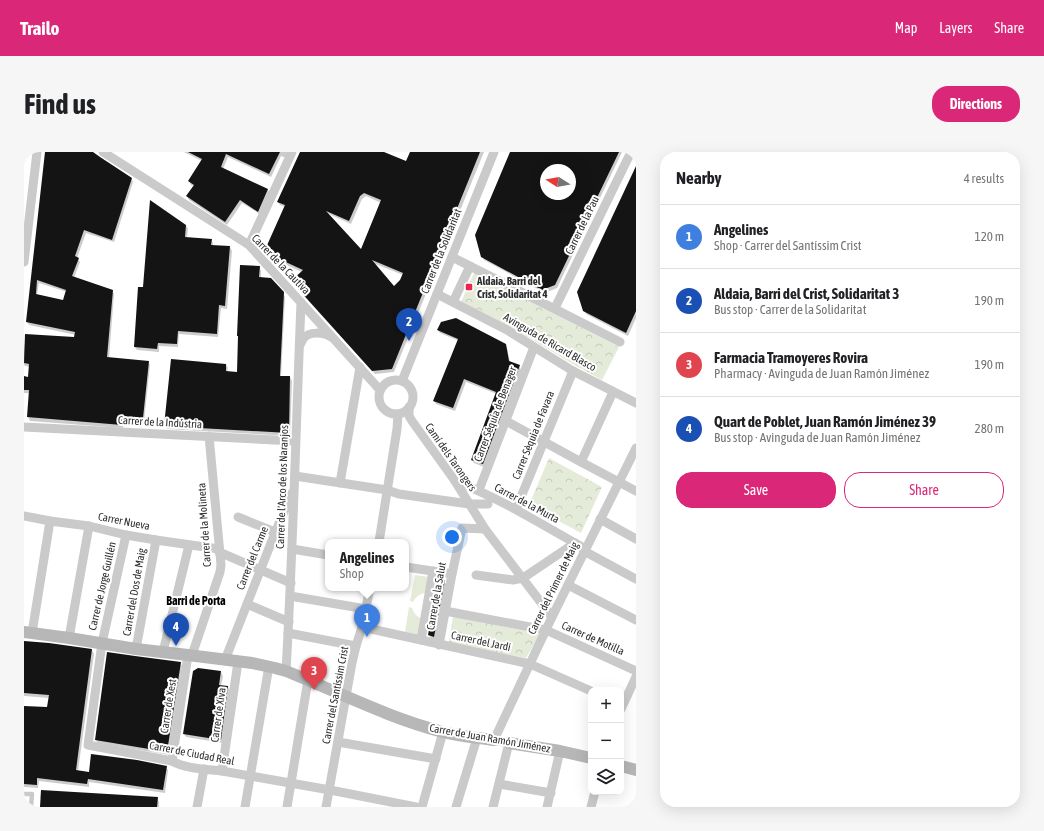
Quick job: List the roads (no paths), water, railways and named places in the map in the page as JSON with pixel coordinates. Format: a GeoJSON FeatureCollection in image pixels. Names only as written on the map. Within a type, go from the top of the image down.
{"type":"FeatureCollection","features":[{"type":"Feature","properties":{"kind":"street"},"geometry":{"type":"LineString","coordinates":[[24,262],[37,152]]}},
{"type":"Feature","properties":{"kind":"street","name":"Carrer de la Cautiva"},"geometry":{"type":"LineString","coordinates":[[103,152],[249,245],[380,390]]}},
{"type":"Feature","properties":{"kind":"street"},"geometry":{"type":"LineString","coordinates":[[249,245],[292,152]]}},
{"type":"Feature","properties":{"kind":"street","name":"Carrer de la Solidaritat"},"geometry":{"type":"LineString","coordinates":[[402,381],[494,152]]}},
{"type":"Feature","properties":{"kind":"street","name":"Carrer de la Pau"},"geometry":{"type":"LineString","coordinates":[[555,308],[631,152]]}},
{"type":"Feature","properties":{"kind":"street"},"geometry":{"type":"LineString","coordinates":[[452,257],[620,342]]}},
{"type":"Feature","properties":{"kind":"street"},"geometry":{"type":"LineString","coordinates":[[453,302],[470,266]]}},
{"type":"Feature","properties":{"kind":"street","name":"Avinguda de Ricard Blasco"},"geometry":{"type":"LineString","coordinates":[[437,294],[507,330],[573,371],[636,403]]}},
{"type":"Feature","properties":{"kind":"street","name":"Carrer de l'Arco de los Naranjos"},"geometry":{"type":"LineString","coordinates":[[286,671],[291,583],[301,303]]}},
{"type":"Feature","properties":{"kind":"street"},"geometry":{"type":"LineString","coordinates":[[299,346],[303,339],[314,334],[322,333],[332,337]]}},
{"type":"Feature","properties":{"kind":"street","name":"Carrer Sèquia de Benager"},"geometry":{"type":"LineString","coordinates":[[479,490],[534,347]]}},
{"type":"Feature","properties":{"kind":"street"},"geometry":{"type":"LineString","coordinates":[[340,483],[360,367]]}},
{"type":"Feature","properties":{"kind":"street","name":"Carrer Sèquia de Favara"},"geometry":{"type":"LineString","coordinates":[[516,509],[573,371]]}},
{"type":"Feature","properties":{"kind":"street"},"geometry":{"type":"LineString","coordinates":[[379,539],[397,429],[403,411],[412,400],[412,392],[402,381],[389,381],[380,390],[379,399],[382,407],[389,412],[403,411]]}},
{"type":"Feature","properties":{"kind":"street"},"geometry":{"type":"LineString","coordinates":[[581,462],[613,392]]}},
{"type":"Feature","properties":{"kind":"street","name":"Camí dels Tarongers"},"geometry":{"type":"LineString","coordinates":[[403,411],[409,416],[455,481],[485,529],[552,617]]}},
{"type":"Feature","properties":{"kind":"street"},"geometry":{"type":"LineString","coordinates":[[506,421],[636,491]]}},
{"type":"Feature","properties":{"kind":"street","name":"Carrer de la Indústria"},"geometry":{"type":"LineString","coordinates":[[24,427],[295,441]]}},
{"type":"Feature","properties":{"kind":"street","name":"Carrer de la Molineta"},"geometry":{"type":"LineString","coordinates":[[190,655],[220,572],[209,436]]}},
{"type":"Feature","properties":{"kind":"street","name":"Carrer del Primer de Maig"},"geometry":{"type":"LineString","coordinates":[[494,740],[584,551],[636,448]]}},
{"type":"Feature","properties":{"kind":"street"},"geometry":{"type":"LineString","coordinates":[[295,476],[387,490],[399,494],[469,504],[488,504],[498,501]]}},
{"type":"Feature","properties":{"kind":"street","name":"Carrer de la Murta"},"geometry":{"type":"LineString","coordinates":[[455,481],[479,490],[516,509],[582,547],[584,551],[636,579]]}},
{"type":"Feature","properties":{"kind":"street","name":"Carrer del Carme"},"geometry":{"type":"LineString","coordinates":[[225,660],[275,532],[294,488]]}},
{"type":"Feature","properties":{"kind":"street"},"geometry":{"type":"LineString","coordinates":[[479,519],[488,504]]}},
{"type":"Feature","properties":{"kind":"street","name":"Carrer Nueva"},"geometry":{"type":"LineString","coordinates":[[24,516],[89,526],[126,535],[219,551],[291,583]]}},
{"type":"Feature","properties":{"kind":"street"},"geometry":{"type":"LineString","coordinates":[[238,517],[275,532]]}},
{"type":"Feature","properties":{"kind":"street"},"geometry":{"type":"LineString","coordinates":[[281,519],[293,524]]}},
{"type":"Feature","properties":{"kind":"street"},"geometry":{"type":"LineString","coordinates":[[600,519],[636,539]]}},
{"type":"Feature","properties":{"kind":"street"},"geometry":{"type":"LineString","coordinates":[[28,633],[50,521]]}},
{"type":"Feature","properties":{"kind":"street"},"geometry":{"type":"LineString","coordinates":[[69,638],[89,526]]}},
{"type":"Feature","properties":{"kind":"street","name":"Carrer de la Salut"},"geometry":{"type":"LineString","coordinates":[[439,645],[462,528],[485,529]]}},
{"type":"Feature","properties":{"kind":"street","name":"Carrer de Jorge Guillén"},"geometry":{"type":"LineString","coordinates":[[102,643],[126,535]]}},
{"type":"Feature","properties":{"kind":"street","name":"Carrer del Dos de Maig"},"geometry":{"type":"LineString","coordinates":[[136,649],[156,540]]}},
{"type":"Feature","properties":{"kind":"street"},"geometry":{"type":"LineString","coordinates":[[476,575],[513,580],[522,578],[575,543]]}},
{"type":"Feature","properties":{"kind":"street"},"geometry":{"type":"LineString","coordinates":[[163,652],[189,545]]}},
{"type":"Feature","properties":{"kind":"street"},"geometry":{"type":"LineString","coordinates":[[292,549],[325,554]]}},
{"type":"Feature","properties":{"kind":"street"},"geometry":{"type":"LineString","coordinates":[[409,567],[452,574]]}},
{"type":"Feature","properties":{"kind":"street"},"geometry":{"type":"LineString","coordinates":[[421,640],[433,571]]}},
{"type":"Feature","properties":{"kind":"street"},"geometry":{"type":"LineString","coordinates":[[568,585],[636,620]]}},
{"type":"Feature","properties":{"kind":"street","name":"Carrer del Santíssim Crist"},"geometry":{"type":"LineString","coordinates":[[326,807],[356,646],[362,627],[369,591]]}},
{"type":"Feature","properties":{"kind":"street"},"geometry":{"type":"LineString","coordinates":[[290,596],[366,609]]}},
{"type":"Feature","properties":{"kind":"street"},"geometry":{"type":"LineString","coordinates":[[247,604],[289,622]]}},
{"type":"Feature","properties":{"kind":"street","name":"Carrer de Motilla"},"geometry":{"type":"LineString","coordinates":[[445,611],[546,630],[636,671]]}},
{"type":"Feature","properties":{"kind":"street","name":"Carrer del Jardí"},"geometry":{"type":"LineString","coordinates":[[362,627],[530,664],[588,690]]}},
{"type":"Feature","properties":{"kind":"street","name":"Carrer de Juan Ramón Jiménez"},"geometry":{"type":"LineString","coordinates":[[28,633],[136,649],[269,666],[286,671],[415,723],[444,732],[560,751],[588,757]]}},
{"type":"Feature","properties":{"kind":"street"},"geometry":{"type":"LineString","coordinates":[[288,633],[356,646]]}},
{"type":"Feature","properties":{"kind":"street","name":"Carrer de Ciudad Real"},"geometry":{"type":"LineString","coordinates":[[102,643],[88,745],[172,761],[179,765],[291,783],[416,807]]}},
{"type":"Feature","properties":{"kind":"street","name":"Carrer de Xest"},"geometry":{"type":"LineString","coordinates":[[172,761],[190,655]]}},
{"type":"Feature","properties":{"kind":"street","name":"Carrer de Xiva"},"geometry":{"type":"LineString","coordinates":[[222,771],[238,662]]}},
{"type":"Feature","properties":{"kind":"street"},"geometry":{"type":"LineString","coordinates":[[245,807],[269,666]]}},
{"type":"Feature","properties":{"kind":"street"},"geometry":{"type":"LineString","coordinates":[[624,702],[636,678]]}},
{"type":"Feature","properties":{"kind":"street"},"geometry":{"type":"LineString","coordinates":[[287,807],[308,680]]}},
{"type":"Feature","properties":{"kind":"street"},"geometry":{"type":"LineString","coordinates":[[422,807],[444,732]]}},
{"type":"Feature","properties":{"kind":"street"},"geometry":{"type":"LineString","coordinates":[[456,807],[477,738]]}},
{"type":"Feature","properties":{"kind":"street"},"geometry":{"type":"LineString","coordinates":[[338,742],[436,759]]}},
{"type":"Feature","properties":{"kind":"street"},"geometry":{"type":"LineString","coordinates":[[493,807],[509,743]]}},
{"type":"Feature","properties":{"kind":"street"},"geometry":{"type":"LineString","coordinates":[[547,807],[560,751]]}},
{"type":"Feature","properties":{"kind":"street"},"geometry":{"type":"LineString","coordinates":[[624,767],[636,770]]}},
{"type":"Feature","properties":{"kind":"street"},"geometry":{"type":"LineString","coordinates":[[197,807],[204,769]]}},
{"type":"Feature","properties":{"kind":"street"},"geometry":{"type":"LineString","coordinates":[[499,784],[551,793]]}},
{"type":"Feature","properties":{"kind":"street"},"geometry":{"type":"LineString","coordinates":[[591,807],[594,795]]}},
{"type":"Feature","properties":{"kind":"lane"},"geometry":{"type":"LineString","coordinates":[[24,794],[32,794],[31,807]]}},
{"type":"Feature","properties":{"kind":"place","name":"Aldaia, Barri del Crist, Solidaritat 4"},"geometry":{"type":"Point","coordinates":[469,287]}},
{"type":"Feature","properties":{"kind":"place","name":"Aldaia, Barri del Crist, Solidaritat 3"},"geometry":{"type":"Point","coordinates":[409,341]}},
{"type":"Feature","properties":{"kind":"place","name":"Angelines"},"geometry":{"type":"Point","coordinates":[367,637]}},
{"type":"Feature","properties":{"kind":"place","name":"Quart de Poblet, Juan Ramón Jiménez 39"},"geometry":{"type":"Point","coordinates":[176,646]}},
{"type":"Feature","properties":{"kind":"place","name":"Farmacia Tramoyeres Rovira"},"geometry":{"type":"Point","coordinates":[314,690]}},
{"type":"Feature","properties":{"kind":"district","name":"Barri de Porta"},"geometry":{"type":"Point","coordinates":[196,601]}}]}
